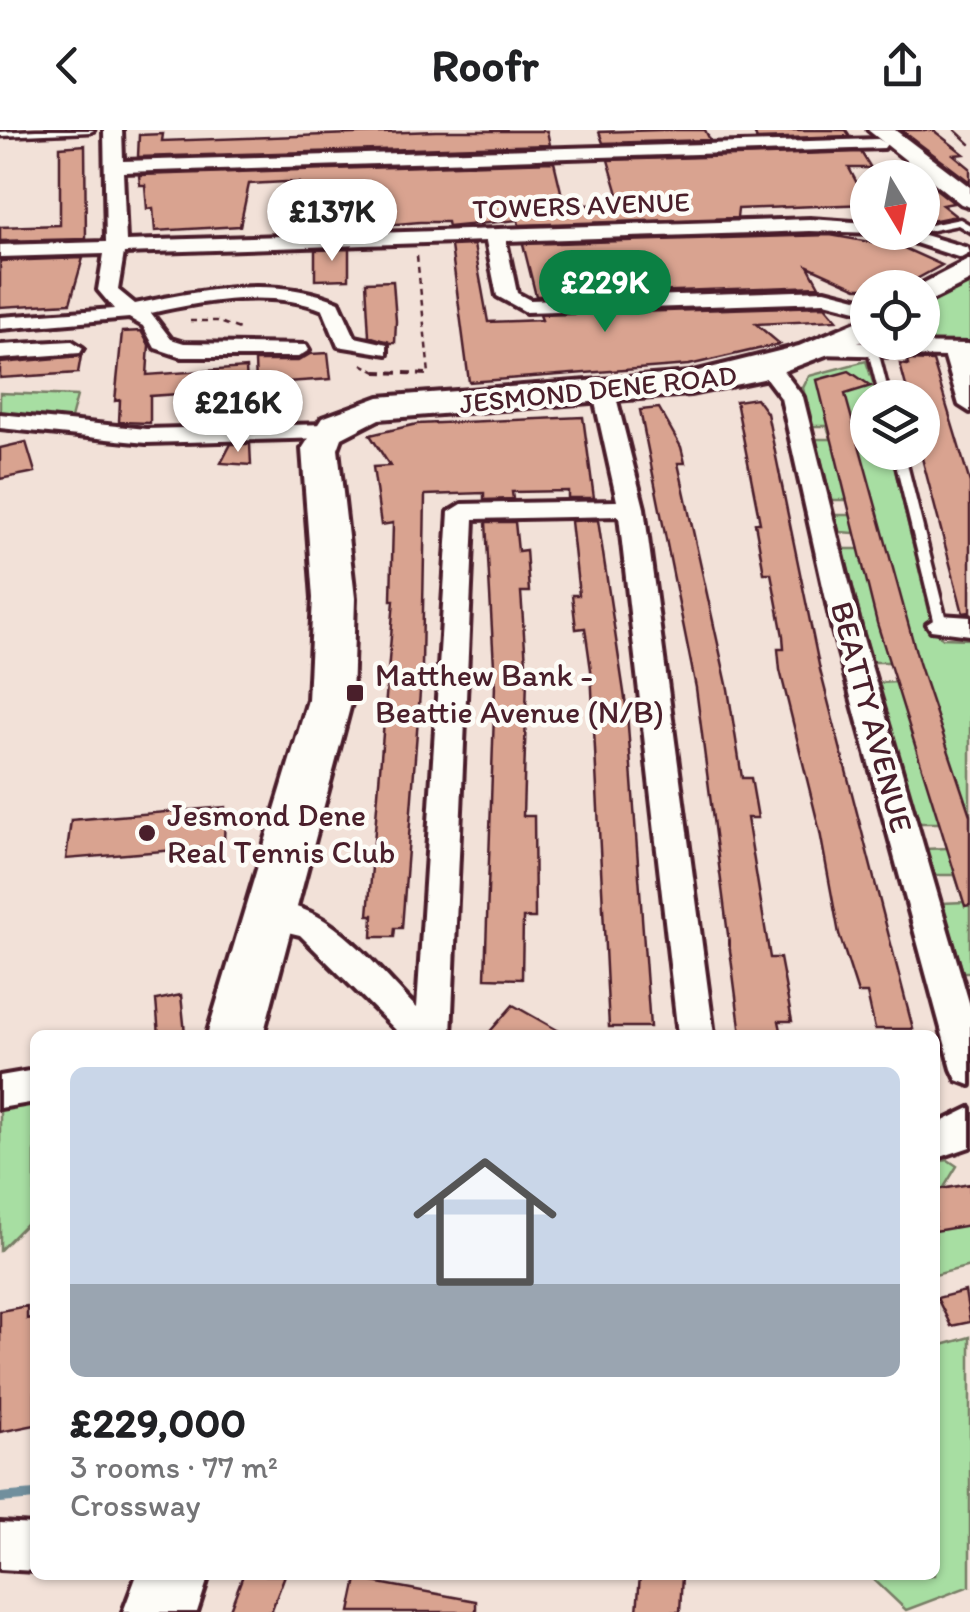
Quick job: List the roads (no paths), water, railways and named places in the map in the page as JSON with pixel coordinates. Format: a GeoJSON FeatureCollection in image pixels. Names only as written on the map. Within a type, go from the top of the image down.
{"type":"FeatureCollection","features":[{"type":"Feature","properties":{"kind":"main road"},"geometry":{"type":"LineString","coordinates":[[879,137],[970,199]]}},
{"type":"Feature","properties":{"kind":"main road"},"geometry":{"type":"LineString","coordinates":[[940,281],[965,260]]}},
{"type":"Feature","properties":{"kind":"main road","name":"JESMOND DENE ROAD"},"geometry":{"type":"LineString","coordinates":[[327,431],[352,416],[379,408],[708,382],[770,369],[850,343]]}},
{"type":"Feature","properties":{"kind":"main road"},"geometry":{"type":"LineString","coordinates":[[237,1030],[316,758],[334,672],[331,556],[320,449],[327,431]]}},
{"type":"Feature","properties":{"kind":"street"},"geometry":{"type":"LineString","coordinates":[[114,130],[116,248],[108,294],[141,316],[163,343],[182,350],[298,350]]}},
{"type":"Feature","properties":{"kind":"street"},"geometry":{"type":"LineString","coordinates":[[114,167],[879,137]]}},
{"type":"Feature","properties":{"kind":"street","name":"TOWERS AVENUE"},"geometry":{"type":"LineString","coordinates":[[0,252],[810,225],[850,228]]}},
{"type":"Feature","properties":{"kind":"street"},"geometry":{"type":"LineString","coordinates":[[495,236],[508,296],[526,306],[825,296],[850,302]]}},
{"type":"Feature","properties":{"kind":"street"},"geometry":{"type":"LineString","coordinates":[[940,250],[965,260]]}},
{"type":"Feature","properties":{"kind":"street"},"geometry":{"type":"LineString","coordinates":[[0,323],[141,316],[184,298],[304,294],[332,306],[346,341],[379,349]]}},
{"type":"Feature","properties":{"kind":"street"},"geometry":{"type":"LineString","coordinates":[[0,352],[72,348]]}},
{"type":"Feature","properties":{"kind":"street"},"geometry":{"type":"LineString","coordinates":[[962,351],[969,396]]}},
{"type":"Feature","properties":{"kind":"street","name":"BEATTY AVENUE"},"geometry":{"type":"LineString","coordinates":[[770,369],[792,397],[847,630],[957,980],[970,1069]]}},
{"type":"Feature","properties":{"kind":"street"},"geometry":{"type":"LineString","coordinates":[[604,393],[631,508],[695,1030]]}},
{"type":"Feature","properties":{"kind":"street"},"geometry":{"type":"LineString","coordinates":[[0,422],[146,436],[327,431]]}},
{"type":"Feature","properties":{"kind":"street"},"geometry":{"type":"LineString","coordinates":[[417,1030],[462,512],[631,508]]}},
{"type":"Feature","properties":{"kind":"street"},"geometry":{"type":"LineString","coordinates":[[941,624],[970,626]]}},
{"type":"Feature","properties":{"kind":"street"},"geometry":{"type":"LineString","coordinates":[[271,916],[310,924],[416,1030]]}},
{"type":"Feature","properties":{"kind":"street"},"geometry":{"type":"LineString","coordinates":[[0,1092],[30,1087]]}},
{"type":"Feature","properties":{"kind":"street"},"geometry":{"type":"LineString","coordinates":[[940,1140],[965,1132],[970,1125]]}},
{"type":"Feature","properties":{"kind":"street"},"geometry":{"type":"LineString","coordinates":[[0,1546],[30,1548]]}},
{"type":"Feature","properties":{"kind":"lane"},"geometry":{"type":"LineString","coordinates":[[0,134],[90,130]]}},
{"type":"Feature","properties":{"kind":"lane"},"geometry":{"type":"LineString","coordinates":[[940,226],[960,222],[970,230]]}},
{"type":"Feature","properties":{"kind":"lane"},"geometry":{"type":"LineString","coordinates":[[902,470],[941,624]]}},
{"type":"Feature","properties":{"kind":"waterway"},"geometry":{"type":"LineString","coordinates":[[0,1498],[30,1495]]}},
{"type":"Feature","properties":{"kind":"tram line"},"geometry":{"type":"LineString","coordinates":[[955,130],[970,144]]}},
{"type":"Feature","properties":{"kind":"place","name":"Matthew Bank - Beattie Avenue (N/B)"},"geometry":{"type":"Point","coordinates":[355,693]}},
{"type":"Feature","properties":{"kind":"place","name":"Jesmond Dene Real Tennis Club"},"geometry":{"type":"Point","coordinates":[147,833]}}]}
